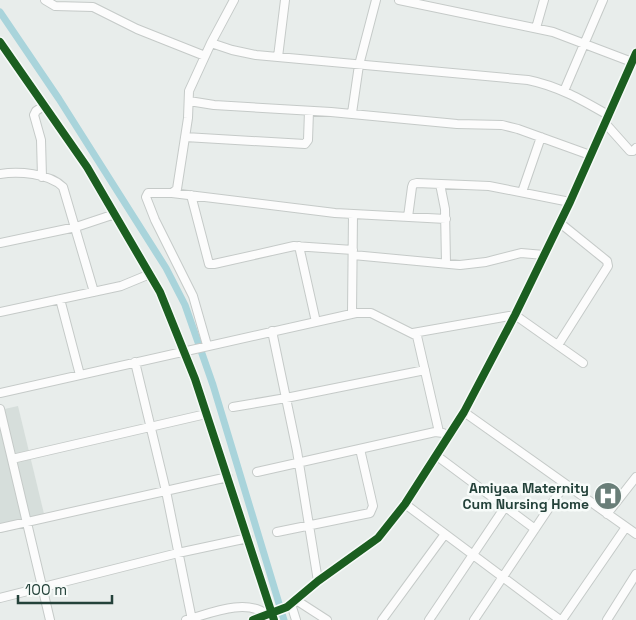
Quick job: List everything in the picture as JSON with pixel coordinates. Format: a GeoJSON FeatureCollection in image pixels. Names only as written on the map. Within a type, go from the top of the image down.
{"type":"FeatureCollection","features":[{"type":"Feature","properties":{"kind":"street"},"geometry":{"type":"LineString","coordinates":[[45,0],[55,6],[93,7],[137,29],[205,56]]}},
{"type":"Feature","properties":{"kind":"street"},"geometry":{"type":"LineString","coordinates":[[172,193],[176,191],[177,187],[192,84],[234,0]]}},
{"type":"Feature","properties":{"kind":"street"},"geometry":{"type":"LineString","coordinates":[[278,57],[285,0]]}},
{"type":"Feature","properties":{"kind":"street"},"geometry":{"type":"LineString","coordinates":[[352,114],[359,65],[376,0]]}},
{"type":"Feature","properties":{"kind":"street"},"geometry":{"type":"LineString","coordinates":[[399,0],[536,28],[585,43],[632,62]]}},
{"type":"Feature","properties":{"kind":"street"},"geometry":{"type":"LineString","coordinates":[[536,28],[544,0]]}},
{"type":"Feature","properties":{"kind":"street"},"geometry":{"type":"LineString","coordinates":[[564,90],[603,0]]}},
{"type":"Feature","properties":{"kind":"street"},"geometry":{"type":"LineString","coordinates":[[0,42],[88,167],[168,309],[186,351],[272,614]]}},
{"type":"Feature","properties":{"kind":"street"},"geometry":{"type":"LineString","coordinates":[[211,43],[232,50],[278,57],[504,76],[548,84],[564,90],[607,119],[630,151],[636,148]]}},
{"type":"Feature","properties":{"kind":"street"},"geometry":{"type":"LineString","coordinates":[[253,620],[272,614],[291,604],[318,581],[378,538],[405,504],[464,412],[515,315],[570,202],[636,53]]}},
{"type":"Feature","properties":{"kind":"street"},"geometry":{"type":"LineString","coordinates":[[189,101],[214,105],[309,110],[458,124],[502,125],[541,137],[590,156]]}},
{"type":"Feature","properties":{"kind":"street"},"geometry":{"type":"LineString","coordinates":[[42,178],[41,140],[34,115],[36,110],[45,105]]}},
{"type":"Feature","properties":{"kind":"street"},"geometry":{"type":"LineString","coordinates":[[185,137],[305,144],[308,140],[309,110]]}},
{"type":"Feature","properties":{"kind":"street"},"geometry":{"type":"LineString","coordinates":[[522,192],[541,137]]}},
{"type":"Feature","properties":{"kind":"street"},"geometry":{"type":"LineString","coordinates":[[0,174],[25,173],[59,183],[63,187],[94,292]]}},
{"type":"Feature","properties":{"kind":"street"},"geometry":{"type":"LineString","coordinates":[[408,217],[413,184],[417,183],[489,186],[570,202]]}},
{"type":"Feature","properties":{"kind":"street"},"geometry":{"type":"LineString","coordinates":[[440,184],[446,219],[446,263]]}},
{"type":"Feature","properties":{"kind":"street"},"geometry":{"type":"LineString","coordinates":[[206,345],[193,296],[147,200],[148,193],[191,195],[314,211],[446,219]]}},
{"type":"Feature","properties":{"kind":"street"},"geometry":{"type":"LineString","coordinates":[[191,195],[209,264],[278,248],[299,246],[446,263],[479,263],[521,253],[544,255]]}},
{"type":"Feature","properties":{"kind":"street"},"geometry":{"type":"LineString","coordinates":[[0,243],[76,226],[115,214]]}},
{"type":"Feature","properties":{"kind":"street"},"geometry":{"type":"LineString","coordinates":[[352,314],[353,214]]}},
{"type":"Feature","properties":{"kind":"street"},"geometry":{"type":"LineString","coordinates":[[558,345],[608,266],[607,261],[560,223]]}},
{"type":"Feature","properties":{"kind":"street"},"geometry":{"type":"LineString","coordinates":[[299,246],[316,322]]}},
{"type":"Feature","properties":{"kind":"street"},"geometry":{"type":"LineString","coordinates":[[0,312],[121,286],[150,274]]}},
{"type":"Feature","properties":{"kind":"street"},"geometry":{"type":"LineString","coordinates":[[60,299],[80,375]]}},
{"type":"Feature","properties":{"kind":"street"},"geometry":{"type":"LineString","coordinates":[[0,393],[206,345],[352,314],[371,313],[413,333],[419,340],[439,432]]}},
{"type":"Feature","properties":{"kind":"street"},"geometry":{"type":"LineString","coordinates":[[413,333],[515,315],[583,363]]}},
{"type":"Feature","properties":{"kind":"street"},"geometry":{"type":"LineString","coordinates":[[272,331],[299,463],[318,581]]}},
{"type":"Feature","properties":{"kind":"street"},"geometry":{"type":"LineString","coordinates":[[135,362],[166,491],[190,620],[237,608],[253,608],[272,614]]}},
{"type":"Feature","properties":{"kind":"street"},"geometry":{"type":"LineString","coordinates":[[233,407],[425,370]]}},
{"type":"Feature","properties":{"kind":"street"},"geometry":{"type":"LineString","coordinates":[[0,409],[50,620]]}},
{"type":"Feature","properties":{"kind":"street"},"geometry":{"type":"LineString","coordinates":[[464,412],[636,534]]}},
{"type":"Feature","properties":{"kind":"street"},"geometry":{"type":"LineString","coordinates":[[12,459],[206,414]]}},
{"type":"Feature","properties":{"kind":"street"},"geometry":{"type":"LineString","coordinates":[[257,472],[439,432],[450,434]]}},
{"type":"Feature","properties":{"kind":"street"},"geometry":{"type":"LineString","coordinates":[[278,532],[370,513],[372,511],[373,506],[360,449]]}},
{"type":"Feature","properties":{"kind":"street"},"geometry":{"type":"LineString","coordinates":[[436,456],[535,529]]}},
{"type":"Feature","properties":{"kind":"street"},"geometry":{"type":"LineString","coordinates":[[0,528],[228,477]]}},
{"type":"Feature","properties":{"kind":"street"},"geometry":{"type":"LineString","coordinates":[[607,514],[636,477]]}},
{"type":"Feature","properties":{"kind":"street"},"geometry":{"type":"LineString","coordinates":[[474,620],[565,484]]}},
{"type":"Feature","properties":{"kind":"street"},"geometry":{"type":"LineString","coordinates":[[405,504],[561,620],[626,527]]}},
{"type":"Feature","properties":{"kind":"street"},"geometry":{"type":"LineString","coordinates":[[429,620],[505,507]]}},
{"type":"Feature","properties":{"kind":"street"},"geometry":{"type":"LineString","coordinates":[[382,620],[445,534]]}},
{"type":"Feature","properties":{"kind":"street"},"geometry":{"type":"LineString","coordinates":[[0,598],[178,553],[248,538]]}},
{"type":"Feature","properties":{"kind":"street"},"geometry":{"type":"LineString","coordinates":[[607,620],[636,574]]}},
{"type":"Feature","properties":{"kind":"street"},"geometry":{"type":"LineString","coordinates":[[291,604],[296,620]]}},
{"type":"Feature","properties":{"kind":"street"},"geometry":{"type":"LineString","coordinates":[[291,604],[327,620]]}},
{"type":"Feature","properties":{"kind":"shaded area"},"geometry":{"type":"Polygon","coordinates":[[[18,406],[46,522],[0,533],[0,410],[18,406]]]}},
{"type":"Feature","properties":{"kind":"building"},"geometry":{"type":"Polygon","coordinates":[[[611,486],[618,491],[610,502],[603,497],[611,486]]]}},
{"type":"Feature","properties":{"kind":"waterway"},"geometry":{"type":"LineString","coordinates":[[0,12],[59,99],[166,268],[185,305],[213,385],[284,620]]}},
{"type":"Feature","properties":{"kind":"cycle path"},"geometry":{"type":"LineString","coordinates":[[0,42],[87,167],[160,292],[195,379],[274,620]]}},
{"type":"Feature","properties":{"kind":"cycle path"},"geometry":{"type":"LineString","coordinates":[[253,620],[287,607],[318,581],[378,538],[405,504],[464,412],[515,315],[570,202],[636,53]]}},
{"type":"Feature","properties":{"kind":"place","name":"Amiyaa Maternity Cum Nursing Home"},"geometry":{"type":"Point","coordinates":[608,496]}}]}
